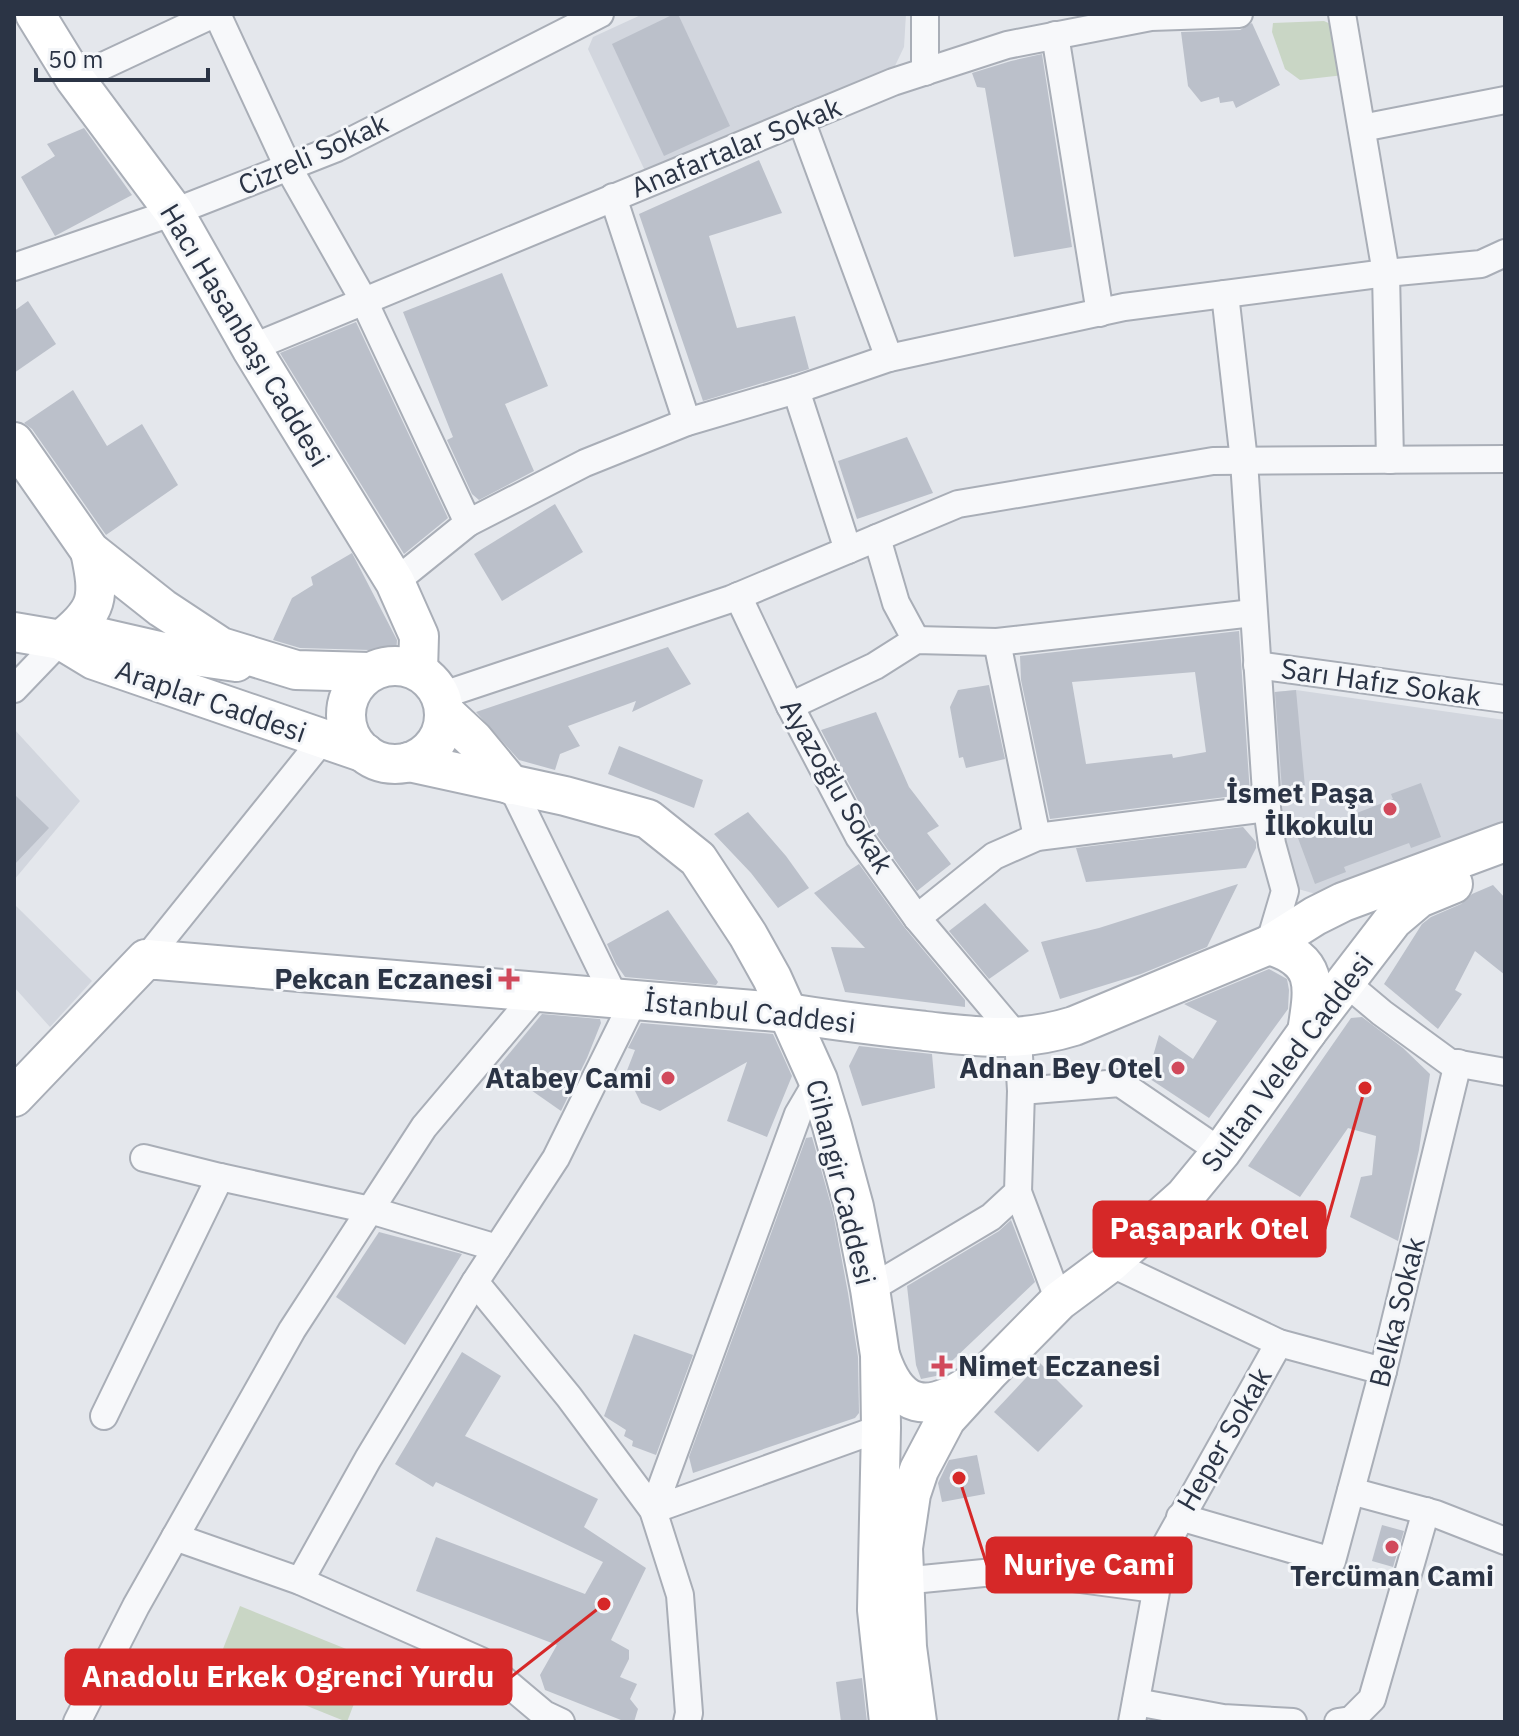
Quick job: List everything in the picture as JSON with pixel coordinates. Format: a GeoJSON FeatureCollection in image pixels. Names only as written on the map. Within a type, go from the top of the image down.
{"type":"FeatureCollection","features":[{"type":"Feature","properties":{"kind":"street","name":"Hacı Hasanbaşı Caddesi"},"geometry":{"type":"LineString","coordinates":[[35,14],[75,79],[174,212],[251,348],[395,582],[419,636],[434,693]]}},
{"type":"Feature","properties":{"kind":"street"},"geometry":{"type":"LineString","coordinates":[[75,79],[216,14],[288,167],[364,301],[468,523]]}},
{"type":"Feature","properties":{"kind":"street","name":"Cizreli Sokak"},"geometry":{"type":"LineString","coordinates":[[14,267],[174,212],[337,148],[600,14]]}},
{"type":"Feature","properties":{"kind":"street"},"geometry":{"type":"LineString","coordinates":[[925,14],[925,72]]}},
{"type":"Feature","properties":{"kind":"street","name":"Anafartalar Sokak"},"geometry":{"type":"LineString","coordinates":[[251,348],[801,120],[925,72],[1007,45],[1151,17],[1239,14]]}},
{"type":"Feature","properties":{"kind":"street"},"geometry":{"type":"LineString","coordinates":[[1342,14],[1386,273],[1390,460]]}},
{"type":"Feature","properties":{"kind":"street"},"geometry":{"type":"LineString","coordinates":[[1055,35],[1100,313]]}},
{"type":"Feature","properties":{"kind":"street"},"geometry":{"type":"LineString","coordinates":[[1362,128],[1505,100]]}},
{"type":"Feature","properties":{"kind":"street"},"geometry":{"type":"LineString","coordinates":[[801,120],[889,358]]}},
{"type":"Feature","properties":{"kind":"street"},"geometry":{"type":"LineString","coordinates":[[613,197],[687,422]]}},
{"type":"Feature","properties":{"kind":"street"},"geometry":{"type":"LineString","coordinates":[[395,582],[468,523],[585,463],[687,422],[796,390],[889,358],[1124,307],[1386,273],[1481,264],[1505,253]]}},
{"type":"Feature","properties":{"kind":"street"},"geometry":{"type":"LineString","coordinates":[[1225,294],[1244,461],[1267,808],[1272,844],[1285,891],[1269,945],[1290,951],[1304,963],[1311,981],[1307,1032]]}},
{"type":"Feature","properties":{"kind":"street"},"geometry":{"type":"LineString","coordinates":[[796,390],[848,550]]}},
{"type":"Feature","properties":{"kind":"street"},"geometry":{"type":"LineString","coordinates":[[14,442],[159,651],[244,712]]}},
{"type":"Feature","properties":{"kind":"street"},"geometry":{"type":"LineString","coordinates":[[434,693],[738,596],[958,504],[1213,461],[1505,459]]}},
{"type":"Feature","properties":{"kind":"street"},"geometry":{"type":"LineString","coordinates":[[877,538],[896,603],[916,640]]}},
{"type":"Feature","properties":{"kind":"street"},"geometry":{"type":"LineString","coordinates":[[14,689],[61,640],[81,624],[93,606],[96,582],[90,551]]}},
{"type":"Feature","properties":{"kind":"street"},"geometry":{"type":"LineString","coordinates":[[90,551],[162,608],[221,647],[296,670],[369,672],[385,666],[402,666],[434,693],[511,785],[624,999],[556,1158],[475,1282],[368,1459],[300,1581]]}},
{"type":"Feature","properties":{"kind":"street","name":"Ayazoğlu Sokak"},"geometry":{"type":"LineString","coordinates":[[738,596],[790,706],[859,837],[917,918],[1018,1038]]}},
{"type":"Feature","properties":{"kind":"street"},"geometry":{"type":"LineString","coordinates":[[790,706],[875,666],[916,640],[997,642],[1253,613]]}},
{"type":"Feature","properties":{"kind":"street","name":"Araplar Caddesi"},"geometry":{"type":"LineString","coordinates":[[14,632],[61,640],[98,637],[159,651],[296,670]]}},
{"type":"Feature","properties":{"kind":"street","name":"Araplar Caddesi"},"geometry":{"type":"LineString","coordinates":[[61,640],[94,660],[365,753]]}},
{"type":"Feature","properties":{"kind":"street"},"geometry":{"type":"LineString","coordinates":[[997,642],[1037,837]]}},
{"type":"Feature","properties":{"kind":"street","name":"Sarı Hafız Sokak"},"geometry":{"type":"LineString","coordinates":[[1257,665],[1505,699]]}},
{"type":"Feature","properties":{"kind":"street"},"geometry":{"type":"LineString","coordinates":[[365,753],[354,742],[347,728],[346,712],[356,684],[369,672]]}},
{"type":"Feature","properties":{"kind":"street"},"geometry":{"type":"LineString","coordinates":[[409,762],[423,755],[434,744],[442,729],[434,693]]}},
{"type":"Feature","properties":{"kind":"street"},"geometry":{"type":"LineString","coordinates":[[14,1097],[146,959],[323,739]]}},
{"type":"Feature","properties":{"kind":"street","name":"Cihangir Caddesi"},"geometry":{"type":"LineString","coordinates":[[365,753],[378,761],[393,764],[409,762],[648,819],[698,859],[748,935],[789,1013],[818,1080],[854,1207],[880,1355]]}},
{"type":"Feature","properties":{"kind":"street"},"geometry":{"type":"LineString","coordinates":[[917,918],[994,856],[1037,837],[1267,808]]}},
{"type":"Feature","properties":{"kind":"street","name":"İstanbul Caddesi"},"geometry":{"type":"LineString","coordinates":[[146,959],[789,1013],[868,1025],[1018,1038],[1043,1036],[1269,945],[1343,902],[1505,842]]}},
{"type":"Feature","properties":{"kind":"street","name":"Sultan Veled Caddesi"},"geometry":{"type":"LineString","coordinates":[[917,1722],[902,1581],[906,1517],[919,1470],[946,1419],[1059,1301],[1110,1263],[1184,1197],[1221,1152],[1393,920],[1419,898],[1505,866]]}},
{"type":"Feature","properties":{"kind":"street"},"geometry":{"type":"LineString","coordinates":[[1345,982],[1449,1062],[1505,1072]]}},
{"type":"Feature","properties":{"kind":"street"},"geometry":{"type":"LineString","coordinates":[[77,1722],[136,1606],[292,1330],[424,1127],[538,992]]}},
{"type":"Feature","properties":{"kind":"street"},"geometry":{"type":"LineString","coordinates":[[653,1510],[798,1114],[818,1080],[827,1050],[836,1038],[868,1025]]}},
{"type":"Feature","properties":{"kind":"street"},"geometry":{"type":"LineString","coordinates":[[1018,1038],[1021,1091],[1018,1192],[1059,1301]]}},
{"type":"Feature","properties":{"kind":"street","name":"Belka Sokak"},"geometry":{"type":"LineString","coordinates":[[1180,1517],[1332,1561],[1383,1371],[1458,1063]]}},
{"type":"Feature","properties":{"kind":"street"},"geometry":{"type":"LineString","coordinates":[[1021,1091],[1120,1083],[1221,1152]]}},
{"type":"Feature","properties":{"kind":"street"},"geometry":{"type":"LineString","coordinates":[[144,1158],[370,1210],[497,1248]]}},
{"type":"Feature","properties":{"kind":"street"},"geometry":{"type":"LineString","coordinates":[[104,1416],[220,1177]]}},
{"type":"Feature","properties":{"kind":"street"},"geometry":{"type":"LineString","coordinates":[[870,1289],[991,1217],[1018,1192]]}},
{"type":"Feature","properties":{"kind":"street"},"geometry":{"type":"LineString","coordinates":[[1110,1263],[1279,1343],[1383,1371]]}},
{"type":"Feature","properties":{"kind":"street"},"geometry":{"type":"LineString","coordinates":[[475,1282],[569,1397],[653,1510],[680,1595],[689,1713],[687,1722]]}},
{"type":"Feature","properties":{"kind":"street","name":"Heper Sokak"},"geometry":{"type":"LineString","coordinates":[[1134,1712],[1164,1548],[1279,1343]]}},
{"type":"Feature","properties":{"kind":"street"},"geometry":{"type":"LineString","coordinates":[[880,1355],[897,1392],[925,1403],[960,1392],[989,1372]]}},
{"type":"Feature","properties":{"kind":"street"},"geometry":{"type":"LineString","coordinates":[[880,1355],[877,1610],[889,1722]]}},
{"type":"Feature","properties":{"kind":"street"},"geometry":{"type":"LineString","coordinates":[[653,1510],[881,1428]]}},
{"type":"Feature","properties":{"kind":"street"},"geometry":{"type":"LineString","coordinates":[[1351,1491],[1426,1511],[1505,1541]]}},
{"type":"Feature","properties":{"kind":"street"},"geometry":{"type":"LineString","coordinates":[[1338,1722],[1351,1720],[1372,1699],[1426,1511]]}},
{"type":"Feature","properties":{"kind":"street"},"geometry":{"type":"LineString","coordinates":[[175,1537],[300,1581],[481,1661],[544,1714],[561,1722]]}},
{"type":"Feature","properties":{"kind":"street"},"geometry":{"type":"LineString","coordinates":[[902,1581],[1014,1570],[1155,1589]]}},
{"type":"Feature","properties":{"kind":"street"},"geometry":{"type":"LineString","coordinates":[[1134,1712],[1293,1722]]}},
{"type":"Feature","properties":{"kind":"shaded area"},"geometry":{"type":"Polygon","coordinates":[[[643,14],[906,14],[904,47],[894,68],[659,177],[646,173],[588,49],[593,37],[643,14]]]}},
{"type":"Feature","properties":{"kind":"shaded area","name":"İsmet Paşa İlkokulu"},"geometry":{"type":"Polygon","coordinates":[[[1296,690],[1505,720],[1505,828],[1316,894],[1298,889],[1287,871],[1265,693],[1296,690]]]}},
{"type":"Feature","properties":{"kind":"shaded area"},"geometry":{"type":"Polygon","coordinates":[[[14,729],[80,801],[14,880],[14,729]]]}},
{"type":"Feature","properties":{"kind":"shaded area"},"geometry":{"type":"Polygon","coordinates":[[[14,904],[92,981],[50,1027],[14,987],[14,904]]]}},
{"type":"Feature","properties":{"kind":"green space"},"geometry":{"type":"Polygon","coordinates":[[[1324,21],[1335,26],[1344,75],[1300,80],[1285,69],[1272,32],[1273,23],[1324,21]]]}},
{"type":"Feature","properties":{"kind":"green space"},"geometry":{"type":"Polygon","coordinates":[[[240,1606],[371,1659],[347,1722],[215,1669],[240,1606]]]}},
{"type":"Feature","properties":{"kind":"building"},"geometry":{"type":"Polygon","coordinates":[[[678,14],[730,126],[664,156],[612,44],[678,14]]]}},
{"type":"Feature","properties":{"kind":"building"},"geometry":{"type":"Polygon","coordinates":[[[1252,23],[1280,85],[1236,108],[1233,101],[1220,103],[1219,97],[1201,102],[1188,86],[1181,32],[1240,30],[1252,23]]]}},
{"type":"Feature","properties":{"kind":"building"},"geometry":{"type":"Polygon","coordinates":[[[1042,54],[1072,247],[1014,257],[985,88],[977,87],[972,73],[1042,54]]]}},
{"type":"Feature","properties":{"kind":"building"},"geometry":{"type":"Polygon","coordinates":[[[84,128],[132,195],[55,236],[21,177],[55,156],[47,144],[84,128]]]}},
{"type":"Feature","properties":{"kind":"building"},"geometry":{"type":"Polygon","coordinates":[[[759,160],[782,213],[709,236],[737,328],[795,316],[809,369],[703,401],[639,214],[759,160]]]}},
{"type":"Feature","properties":{"kind":"building"},"geometry":{"type":"Polygon","coordinates":[[[502,273],[548,386],[505,404],[534,471],[479,500],[472,494],[447,440],[453,437],[403,312],[502,273]]]}},
{"type":"Feature","properties":{"kind":"building"},"geometry":{"type":"Polygon","coordinates":[[[28,301],[56,344],[14,373],[14,311],[28,301]]]}},
{"type":"Feature","properties":{"kind":"building"},"geometry":{"type":"Polygon","coordinates":[[[356,322],[448,518],[404,554],[280,353],[356,322]]]}},
{"type":"Feature","properties":{"kind":"building"},"geometry":{"type":"Polygon","coordinates":[[[73,390],[107,446],[142,424],[178,485],[106,535],[32,429],[24,423],[73,390]]]}},
{"type":"Feature","properties":{"kind":"building"},"geometry":{"type":"Polygon","coordinates":[[[907,437],[933,493],[857,519],[838,461],[907,437]]]}},
{"type":"Feature","properties":{"kind":"building"},"geometry":{"type":"Polygon","coordinates":[[[555,504],[583,552],[502,601],[474,554],[555,504]]]}},
{"type":"Feature","properties":{"kind":"building"},"geometry":{"type":"Polygon","coordinates":[[[352,553],[397,640],[393,661],[389,662],[381,654],[370,650],[300,648],[273,640],[292,598],[313,585],[311,577],[352,553]]]}},
{"type":"Feature","properties":{"kind":"building"},"geometry":{"type":"Polygon","coordinates":[[[1239,631],[1250,794],[1050,819],[1021,680],[1020,656],[1239,631]],[[1195,672],[1072,682],[1086,764],[1172,754],[1173,758],[1206,752],[1195,672]]]}},
{"type":"Feature","properties":{"kind":"building"},"geometry":{"type":"Polygon","coordinates":[[[668,647],[691,684],[632,712],[636,701],[568,726],[580,746],[560,754],[555,770],[519,760],[476,712],[668,647]]]}},
{"type":"Feature","properties":{"kind":"building"},"geometry":{"type":"Polygon","coordinates":[[[989,685],[1005,759],[966,768],[963,757],[959,758],[950,707],[958,690],[989,685]]]}},
{"type":"Feature","properties":{"kind":"building"},"geometry":{"type":"Polygon","coordinates":[[[1296,690],[1305,787],[1282,789],[1275,692],[1296,690]]]}},
{"type":"Feature","properties":{"kind":"building"},"geometry":{"type":"Polygon","coordinates":[[[876,712],[909,787],[939,826],[927,833],[951,864],[917,891],[873,829],[821,730],[876,712]]]}},
{"type":"Feature","properties":{"kind":"building"},"geometry":{"type":"Polygon","coordinates":[[[619,746],[703,780],[694,808],[608,774],[619,746]]]}},
{"type":"Feature","properties":{"kind":"building"},"geometry":{"type":"Polygon","coordinates":[[[1421,783],[1441,837],[1411,848],[1409,843],[1344,867],[1346,872],[1315,884],[1295,830],[1327,818],[1335,818],[1336,821],[1393,799],[1391,794],[1421,783]]]}},
{"type":"Feature","properties":{"kind":"building"},"geometry":{"type":"Polygon","coordinates":[[[14,794],[49,828],[14,865],[14,794]]]}},
{"type":"Feature","properties":{"kind":"building"},"geometry":{"type":"Polygon","coordinates":[[[748,812],[809,888],[778,908],[751,873],[714,834],[748,812]]]}},
{"type":"Feature","properties":{"kind":"building"},"geometry":{"type":"Polygon","coordinates":[[[1243,827],[1256,842],[1246,868],[1086,882],[1076,848],[1243,827]]]}},
{"type":"Feature","properties":{"kind":"building"},"geometry":{"type":"Polygon","coordinates":[[[859,864],[905,928],[965,1000],[965,1007],[845,992],[831,947],[865,948],[814,893],[859,864]]]}},
{"type":"Feature","properties":{"kind":"building"},"geometry":{"type":"Polygon","coordinates":[[[1238,884],[1207,947],[1141,974],[1060,999],[1041,942],[1099,928],[1238,884]]]}},
{"type":"Feature","properties":{"kind":"building"},"geometry":{"type":"Polygon","coordinates":[[[1493,885],[1505,898],[1505,975],[1475,951],[1455,990],[1462,994],[1438,1029],[1384,984],[1422,924],[1493,885]]]}},
{"type":"Feature","properties":{"kind":"building"},"geometry":{"type":"Polygon","coordinates":[[[985,903],[1029,951],[989,979],[949,931],[985,903]]]}},
{"type":"Feature","properties":{"kind":"building"},"geometry":{"type":"Polygon","coordinates":[[[668,910],[718,982],[716,985],[625,977],[616,964],[607,944],[668,910]]]}},
{"type":"Feature","properties":{"kind":"building"},"geometry":{"type":"Polygon","coordinates":[[[1269,969],[1287,979],[1288,1009],[1209,1118],[1147,1077],[1159,1035],[1193,1059],[1217,1021],[1184,1004],[1269,969]]]}},
{"type":"Feature","properties":{"kind":"building"},"geometry":{"type":"Polygon","coordinates":[[[542,1014],[600,1019],[601,1023],[561,1111],[498,1067],[542,1014]]]}},
{"type":"Feature","properties":{"kind":"building"},"geometry":{"type":"Polygon","coordinates":[[[1362,1017],[1403,1048],[1430,1074],[1419,1150],[1398,1241],[1350,1217],[1361,1177],[1372,1175],[1376,1136],[1348,1128],[1300,1197],[1248,1166],[1351,1018],[1362,1017]]]}},
{"type":"Feature","properties":{"kind":"building"},"geometry":{"type":"Polygon","coordinates":[[[641,1023],[773,1034],[792,1076],[767,1137],[727,1121],[747,1062],[660,1111],[641,1103],[626,1073],[635,1050],[628,1048],[641,1023]]]}},
{"type":"Feature","properties":{"kind":"building"},"geometry":{"type":"Polygon","coordinates":[[[859,1046],[932,1054],[935,1088],[862,1106],[849,1066],[859,1046]]]}},
{"type":"Feature","properties":{"kind":"building"},"geometry":{"type":"Polygon","coordinates":[[[812,1137],[833,1212],[848,1293],[858,1357],[859,1413],[855,1418],[693,1473],[689,1457],[806,1138],[812,1137]]]}},
{"type":"Feature","properties":{"kind":"building"},"geometry":{"type":"Polygon","coordinates":[[[1011,1220],[1035,1282],[936,1376],[921,1379],[916,1365],[907,1286],[999,1231],[1011,1220]]]}},
{"type":"Feature","properties":{"kind":"building"},"geometry":{"type":"Polygon","coordinates":[[[379,1232],[462,1254],[405,1345],[336,1297],[379,1232]]]}},
{"type":"Feature","properties":{"kind":"building"},"geometry":{"type":"Polygon","coordinates":[[[634,1334],[693,1355],[656,1455],[632,1446],[633,1441],[624,1436],[626,1430],[604,1416],[634,1334]]]}},
{"type":"Feature","properties":{"kind":"building"},"geometry":{"type":"Polygon","coordinates":[[[462,1352],[501,1376],[465,1436],[598,1499],[584,1527],[646,1568],[611,1640],[629,1650],[629,1659],[620,1677],[637,1684],[630,1699],[638,1709],[634,1722],[626,1722],[545,1690],[540,1675],[557,1645],[416,1591],[436,1537],[585,1594],[603,1562],[436,1482],[433,1487],[395,1464],[462,1352]]]}},
{"type":"Feature","properties":{"kind":"building"},"geometry":{"type":"Polygon","coordinates":[[[1040,1363],[1083,1406],[1038,1452],[994,1412],[1040,1363]]]}},
{"type":"Feature","properties":{"kind":"building"},"geometry":{"type":"Polygon","coordinates":[[[977,1455],[985,1494],[942,1502],[938,1483],[949,1460],[977,1455]]]}},
{"type":"Feature","properties":{"kind":"building","name":"Tercüman Cami"},"geometry":{"type":"Polygon","coordinates":[[[1382,1525],[1404,1531],[1393,1567],[1372,1561],[1382,1525]]]}},
{"type":"Feature","properties":{"kind":"building"},"geometry":{"type":"Polygon","coordinates":[[[862,1678],[867,1722],[841,1722],[836,1682],[862,1678]]]}},
{"type":"Feature","properties":{"kind":"place","name":"İsmet Paşa İlkokulu"},"geometry":{"type":"Point","coordinates":[1390,809]}},
{"type":"Feature","properties":{"kind":"place","name":"Pekcan Eczanesi"},"geometry":{"type":"Point","coordinates":[509,979]}},
{"type":"Feature","properties":{"kind":"place","name":"Adnan Bey Otel"},"geometry":{"type":"Point","coordinates":[1178,1068]}},
{"type":"Feature","properties":{"kind":"place","name":"Atabey Cami"},"geometry":{"type":"Point","coordinates":[668,1078]}},
{"type":"Feature","properties":{"kind":"place","name":"Paşapark Otel"},"geometry":{"type":"Point","coordinates":[1365,1088]}},
{"type":"Feature","properties":{"kind":"place","name":"Nimet Eczanesi"},"geometry":{"type":"Point","coordinates":[942,1366]}},
{"type":"Feature","properties":{"kind":"place","name":"Nuriye Cami"},"geometry":{"type":"Point","coordinates":[959,1478]}},
{"type":"Feature","properties":{"kind":"place","name":"Tercüman Cami"},"geometry":{"type":"Point","coordinates":[1392,1547]}},
{"type":"Feature","properties":{"kind":"place","name":"Anadolu Erkek Ogrenci Yurdu"},"geometry":{"type":"Point","coordinates":[604,1604]}}]}
